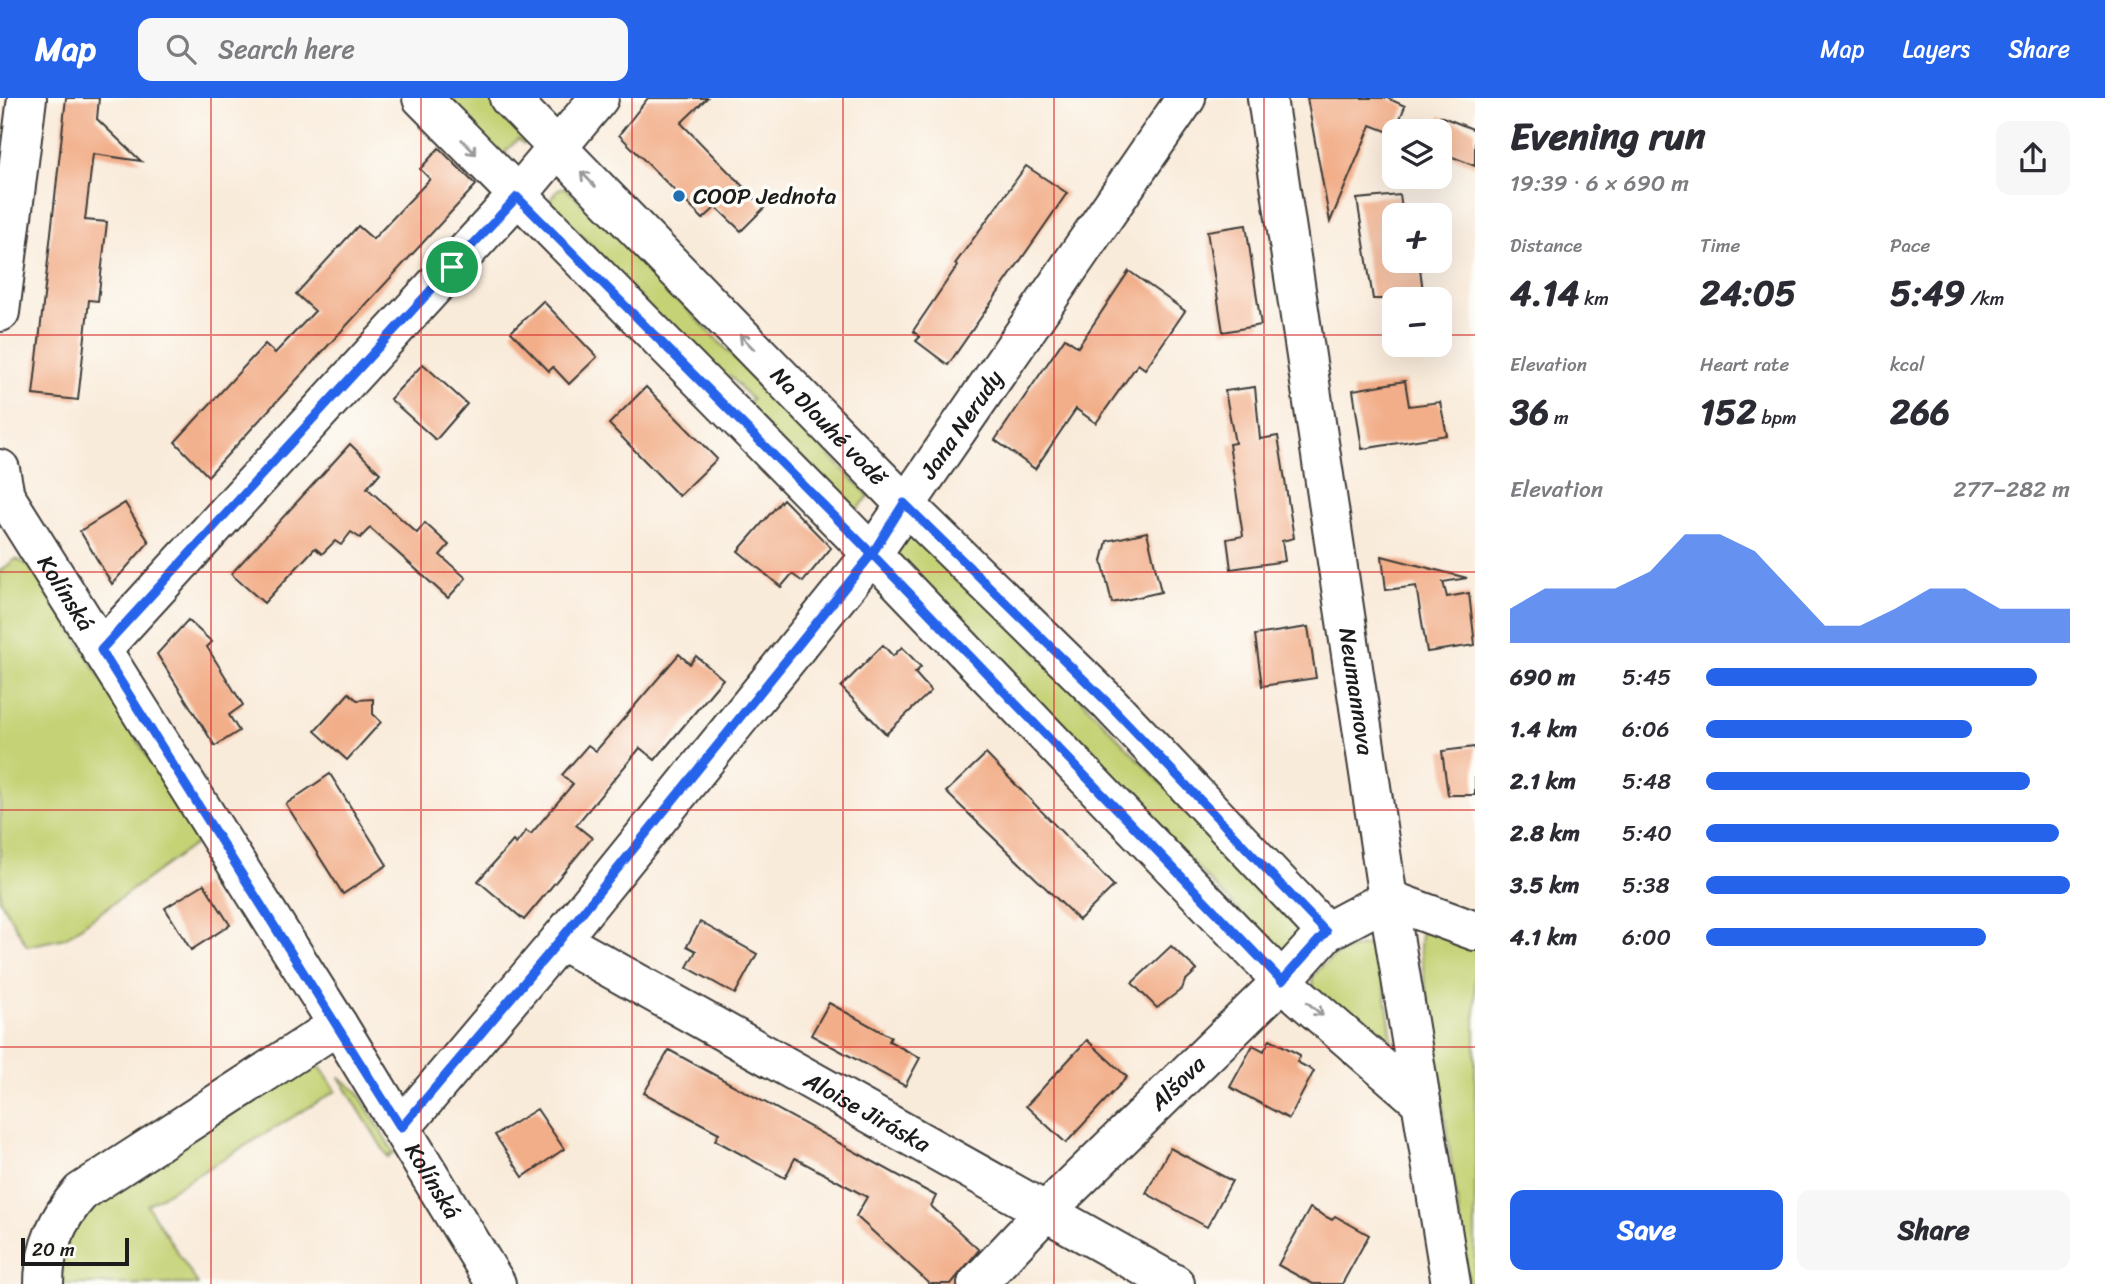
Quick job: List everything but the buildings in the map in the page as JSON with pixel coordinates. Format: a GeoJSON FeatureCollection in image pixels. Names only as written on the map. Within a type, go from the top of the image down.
{"type":"FeatureCollection","features":[{"type":"Feature","properties":{"kind":"street"},"geometry":{"type":"LineString","coordinates":[[0,312],[27,98]]}},
{"type":"Feature","properties":{"kind":"street"},"geometry":{"type":"LineString","coordinates":[[422,98],[872,554],[1282,981],[1421,1102]]}},
{"type":"Feature","properties":{"kind":"street","name":"Na Dlouhé vodě"},"geometry":{"type":"LineString","coordinates":[[509,98],[904,503],[1109,704],[1326,932]]}},
{"type":"Feature","properties":{"kind":"street"},"geometry":{"type":"LineString","coordinates":[[101,650],[517,197],[599,98]]}},
{"type":"Feature","properties":{"kind":"street","name":"Jana Nerudy"},"geometry":{"type":"LineString","coordinates":[[401,1128],[560,940],[872,554],[904,503],[1186,98]]}},
{"type":"Feature","properties":{"kind":"street","name":"Neumannova"},"geometry":{"type":"LineString","coordinates":[[1267,98],[1388,899],[1451,1284]]}},
{"type":"Feature","properties":{"kind":"street","name":"Kolínská"},"geometry":{"type":"LineString","coordinates":[[2,493],[338,1025],[496,1284]]}},
{"type":"Feature","properties":{"kind":"street"},"geometry":{"type":"LineString","coordinates":[[1388,899],[1475,931]]}},
{"type":"Feature","properties":{"kind":"street","name":"Alšova"},"geometry":{"type":"LineString","coordinates":[[977,1284],[1044,1213],[1282,981],[1326,932],[1388,899]]}},
{"type":"Feature","properties":{"kind":"street","name":"Aloise Jiráska"},"geometry":{"type":"LineString","coordinates":[[560,940],[1175,1284]]}},
{"type":"Feature","properties":{"kind":"street"},"geometry":{"type":"LineString","coordinates":[[44,1284],[44,1262],[53,1234],[67,1208],[81,1192],[338,1025]]}},
{"type":"Feature","properties":{"kind":"green space"},"geometry":{"type":"Polygon","coordinates":[[[439,98],[502,98],[534,135],[524,144],[518,139],[505,152],[509,157],[504,161],[439,98]]]}},
{"type":"Feature","properties":{"kind":"green space"},"geometry":{"type":"Polygon","coordinates":[[[565,187],[628,248],[869,496],[851,517],[744,408],[752,400],[730,376],[720,383],[549,201],[558,189],[565,187]]]}},
{"type":"Feature","properties":{"kind":"green space"},"geometry":{"type":"Polygon","coordinates":[[[916,532],[923,534],[1301,929],[1287,948],[1278,951],[897,560],[896,549],[908,535],[916,532]]]}},
{"type":"Feature","properties":{"kind":"green space"},"geometry":{"type":"Polygon","coordinates":[[[16,559],[36,569],[198,842],[65,938],[27,946],[0,900],[0,571],[16,559]]]}},
{"type":"Feature","properties":{"kind":"green space"},"geometry":{"type":"Polygon","coordinates":[[[1435,931],[1475,945],[1475,1284],[1469,1284],[1420,947],[1421,932],[1435,931]]]}},
{"type":"Feature","properties":{"kind":"green space"},"geometry":{"type":"Polygon","coordinates":[[[1371,945],[1379,949],[1392,1039],[1386,1047],[1315,992],[1312,979],[1323,965],[1337,955],[1353,948],[1371,945]]]}},
{"type":"Feature","properties":{"kind":"green space"},"geometry":{"type":"Polygon","coordinates":[[[308,1064],[321,1068],[336,1091],[147,1205],[198,1284],[52,1284],[79,1208],[308,1064]]]}},
{"type":"Feature","properties":{"kind":"green space"},"geometry":{"type":"Polygon","coordinates":[[[339,1077],[357,1091],[394,1153],[388,1157],[339,1077]]]}},
{"type":"Feature","properties":{"kind":"place","name":"COOP Jednota"},"geometry":{"type":"Point","coordinates":[679,196]}},
{"type":"Feature","properties":{"kind":"route"},"geometry":{"type":"LineString","coordinates":[[452,267],[101,650],[401,1128],[560,940],[872,554],[1282,981],[1326,932],[1109,704],[904,503],[872,554],[517,197],[452,267]]}}]}
